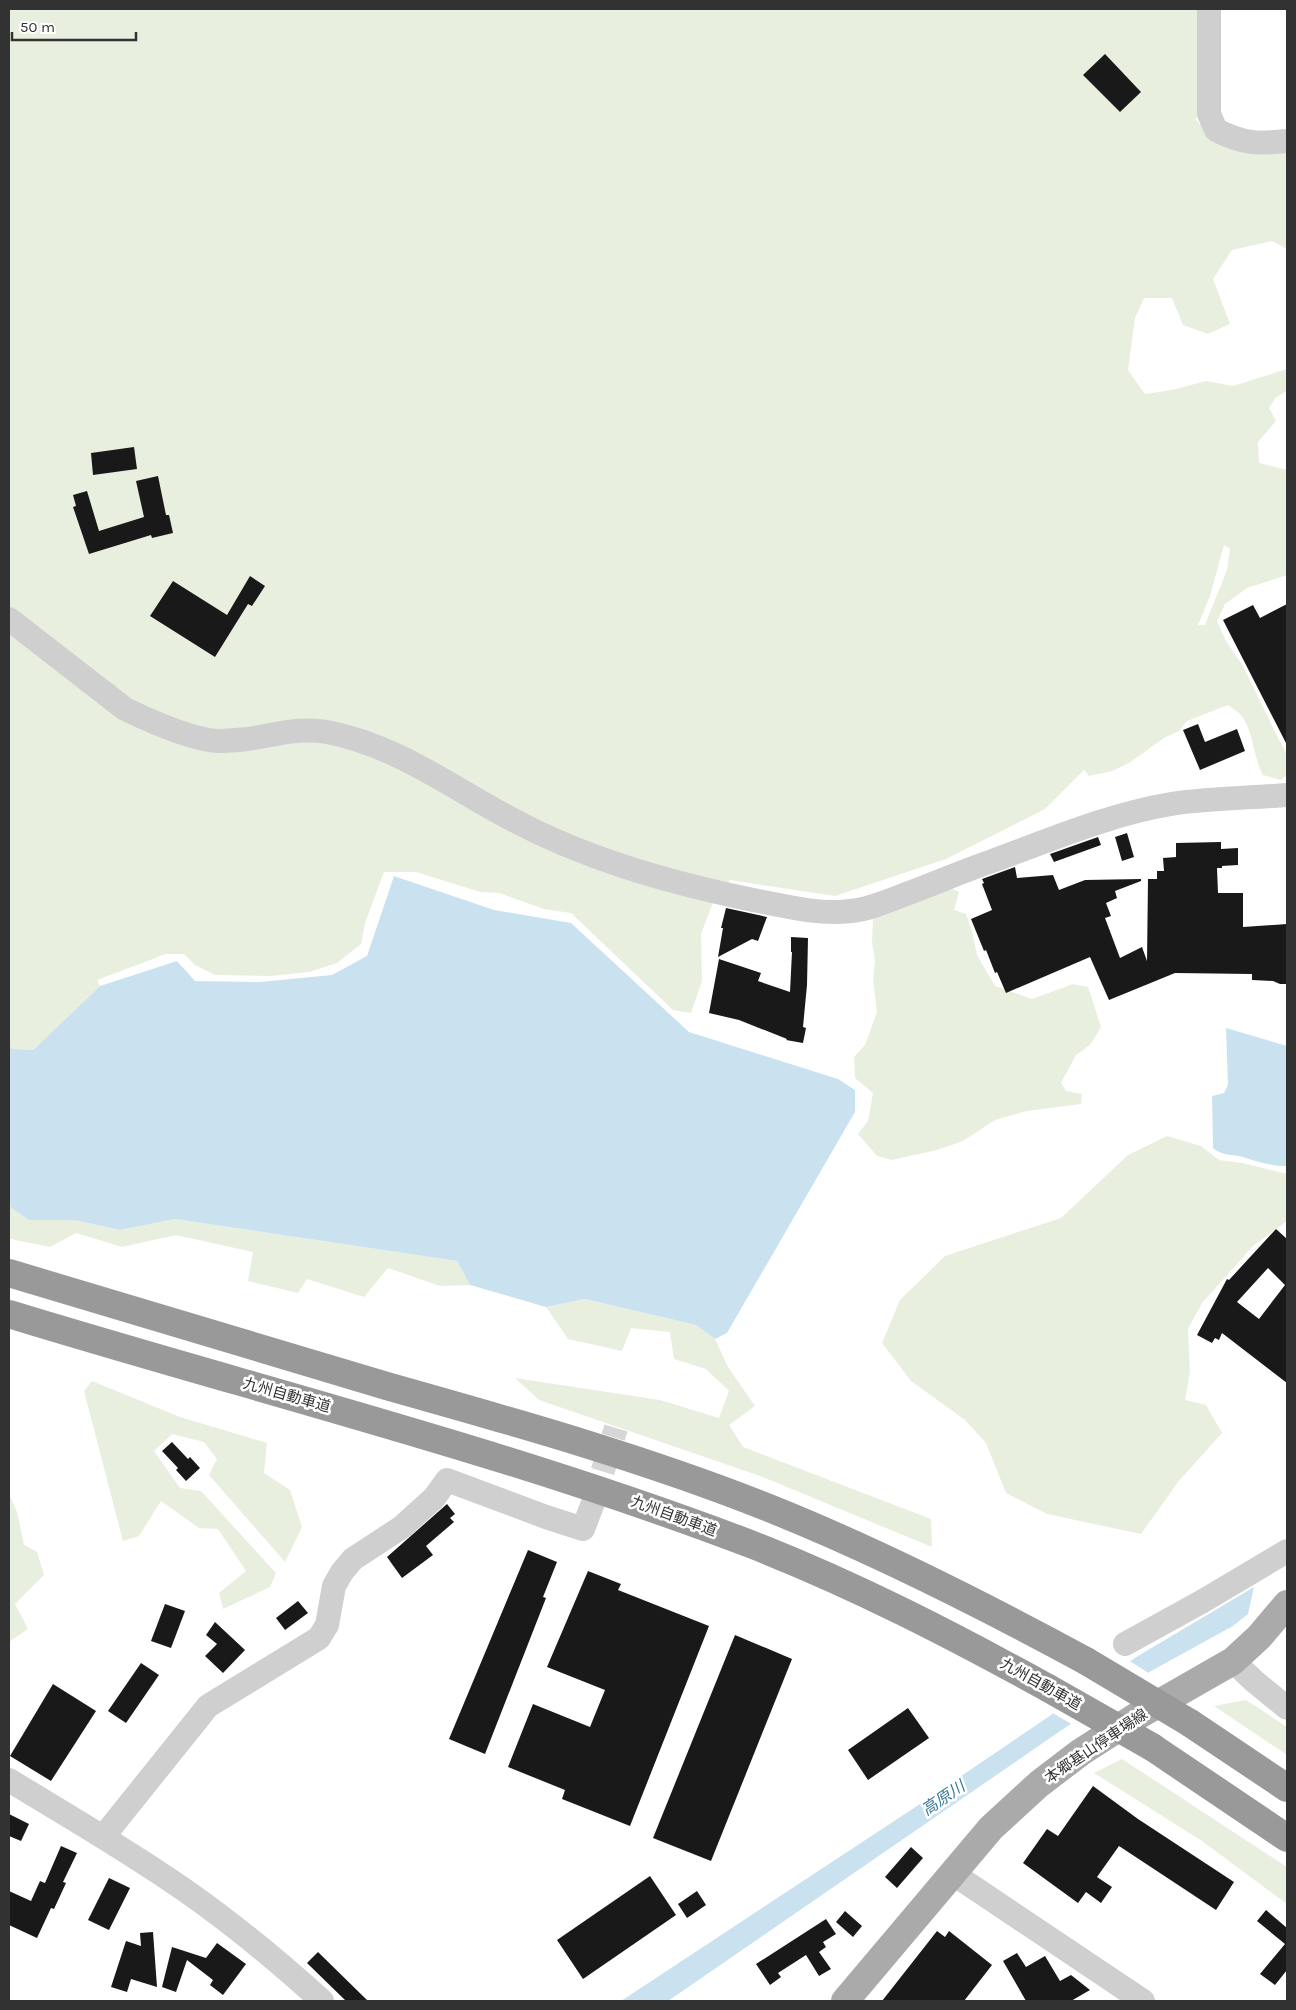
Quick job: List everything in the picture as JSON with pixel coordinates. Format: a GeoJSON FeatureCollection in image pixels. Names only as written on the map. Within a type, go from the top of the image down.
{"type":"FeatureCollection","features":[{"type":"Feature","properties":{"kind":"highway"},"geometry":{"type":"LineString","coordinates":[[9,1273],[528,1426],[670,1472],[768,1508],[868,1550],[967,1597],[1086,1661],[1190,1723],[1287,1788]]}},
{"type":"Feature","properties":{"kind":"highway","name":"九州自動車道"},"geometry":{"type":"LineString","coordinates":[[9,1314],[497,1457],[656,1509],[755,1546],[851,1587],[948,1633],[1152,1746],[1287,1838]]}},
{"type":"Feature","properties":{"kind":"main road","name":"本郷基山停車場線"},"geometry":{"type":"LineString","coordinates":[[845,2001],[991,1828],[1039,1784],[1081,1752],[1137,1716],[1233,1661],[1259,1637],[1287,1604]]}},
{"type":"Feature","properties":{"kind":"street"},"geometry":{"type":"LineString","coordinates":[[1209,9],[1209,114],[1216,130],[1235,140],[1259,144],[1287,141]]}},
{"type":"Feature","properties":{"kind":"street"},"geometry":{"type":"LineString","coordinates":[[9,619],[125,709],[146,719],[198,738],[219,741],[250,738],[293,730],[325,731],[388,751],[506,816],[564,845],[611,862],[699,888],[783,906],[820,911],[852,911],[880,904],[989,862],[1114,818],[1171,804],[1287,795]]}},
{"type":"Feature","properties":{"kind":"street"},"geometry":{"type":"LineString","coordinates":[[103,1837],[208,1706],[319,1638],[327,1625],[334,1586],[342,1572],[354,1559],[402,1527],[434,1498],[447,1480],[583,1529],[591,1508]]}},
{"type":"Feature","properties":{"kind":"street"},"geometry":{"type":"LineString","coordinates":[[1125,1644],[1203,1601],[1287,1551]]}},
{"type":"Feature","properties":{"kind":"street"},"geometry":{"type":"LineString","coordinates":[[1233,1661],[1287,1708]]}},
{"type":"Feature","properties":{"kind":"street"},"geometry":{"type":"LineString","coordinates":[[9,1780],[103,1837],[186,1891],[266,1953],[322,2001]]}},
{"type":"Feature","properties":{"kind":"street"},"geometry":{"type":"LineString","coordinates":[[952,1873],[1143,2001]]}},
{"type":"Feature","properties":{"kind":"green space"},"geometry":{"type":"Polygon","coordinates":[[[9,9],[1202,9],[1201,114],[1195,119],[1207,132],[1287,149],[1287,249],[1272,241],[1232,250],[1213,279],[1230,324],[1208,334],[1183,325],[1172,298],[1144,298],[1135,318],[1128,370],[1145,394],[1172,390],[1206,381],[1233,386],[1287,369],[1287,391],[1276,397],[1269,408],[1276,421],[1258,442],[1259,463],[1287,470],[1287,575],[1247,588],[1225,604],[1217,621],[1226,641],[1243,666],[1287,754],[1287,775],[1281,780],[1263,775],[1249,729],[1241,715],[1228,705],[1187,721],[1179,731],[1164,738],[1129,763],[1112,771],[1089,776],[1084,770],[1045,809],[946,859],[835,896],[730,880],[714,900],[701,934],[702,981],[691,1013],[673,1010],[571,913],[544,909],[499,893],[480,892],[416,872],[384,872],[365,923],[361,944],[337,963],[309,972],[271,976],[215,975],[195,965],[184,954],[166,954],[97,980],[100,986],[33,1050],[9,1047],[9,9]],[[1224,545],[1210,596],[1198,625],[1205,625],[1227,570],[1230,549],[1224,545]]]}},
{"type":"Feature","properties":{"kind":"green space"},"geometry":{"type":"Polygon","coordinates":[[[947,886],[959,892],[954,910],[966,914],[977,955],[995,986],[1032,999],[1073,984],[1088,987],[1101,1027],[1090,1045],[1076,1055],[1061,1083],[1066,1091],[1082,1094],[1081,1104],[1027,1111],[995,1120],[963,1141],[937,1150],[892,1160],[877,1156],[858,1134],[868,1121],[873,1093],[855,1078],[854,1057],[865,1045],[877,1012],[873,979],[875,962],[872,942],[873,918],[947,886]]]}},
{"type":"Feature","properties":{"kind":"green space"},"geometry":{"type":"Polygon","coordinates":[[[1167,1136],[1201,1146],[1219,1160],[1242,1163],[1287,1174],[1287,1221],[1253,1246],[1202,1303],[1188,1329],[1190,1372],[1185,1400],[1206,1405],[1222,1433],[1178,1482],[1141,1534],[1047,1514],[1006,1493],[986,1443],[965,1420],[911,1381],[882,1343],[900,1300],[945,1256],[1061,1218],[1128,1155],[1167,1136]]]}},
{"type":"Feature","properties":{"kind":"green space"},"geometry":{"type":"Polygon","coordinates":[[[9,1200],[11,1208],[29,1220],[74,1220],[120,1230],[175,1219],[457,1261],[470,1285],[440,1286],[388,1268],[364,1297],[307,1279],[298,1293],[248,1281],[253,1252],[176,1235],[122,1247],[76,1233],[50,1247],[11,1239],[9,1238],[9,1200]]]}},
{"type":"Feature","properties":{"kind":"green space"},"geometry":{"type":"Polygon","coordinates":[[[585,1299],[696,1325],[715,1339],[728,1367],[755,1406],[729,1425],[743,1447],[931,1519],[932,1547],[760,1476],[539,1400],[515,1378],[660,1400],[719,1418],[729,1391],[706,1369],[674,1359],[670,1332],[631,1328],[622,1351],[568,1339],[546,1307],[585,1299]]]}},
{"type":"Feature","properties":{"kind":"green space"},"geometry":{"type":"Polygon","coordinates":[[[92,1381],[180,1417],[267,1443],[264,1473],[290,1490],[302,1527],[285,1562],[209,1475],[217,1459],[204,1442],[172,1434],[154,1451],[180,1488],[201,1491],[276,1573],[270,1587],[223,1609],[219,1593],[246,1571],[218,1529],[199,1528],[161,1501],[139,1536],[123,1541],[84,1391],[92,1381]]]}},
{"type":"Feature","properties":{"kind":"green space"},"geometry":{"type":"Polygon","coordinates":[[[9,1494],[17,1512],[24,1545],[37,1552],[44,1575],[15,1604],[28,1629],[9,1642],[9,1494]]]}},
{"type":"Feature","properties":{"kind":"green space"},"geometry":{"type":"Polygon","coordinates":[[[1246,1700],[1287,1727],[1287,1755],[1214,1706],[1246,1700]]]}},
{"type":"Feature","properties":{"kind":"green space"},"geometry":{"type":"Polygon","coordinates":[[[1122,1759],[1287,1867],[1287,1904],[1202,1841],[1094,1773],[1122,1759]]]}},
{"type":"Feature","properties":{"kind":"water"},"geometry":{"type":"Polygon","coordinates":[[[394,876],[494,910],[571,923],[689,1032],[838,1079],[855,1090],[855,1112],[727,1333],[715,1339],[696,1325],[585,1299],[546,1307],[470,1285],[457,1261],[175,1219],[120,1230],[74,1220],[29,1220],[11,1208],[9,1200],[9,1047],[33,1050],[100,986],[177,961],[195,981],[260,982],[332,975],[367,956],[394,876]]]}},
{"type":"Feature","properties":{"kind":"water"},"geometry":{"type":"Polygon","coordinates":[[[1226,1028],[1287,1046],[1287,1166],[1223,1154],[1213,1148],[1212,1096],[1224,1093],[1228,1085],[1226,1028]]]}},
{"type":"Feature","properties":{"kind":"water","name":"高原川"},"geometry":{"type":"Polygon","coordinates":[[[1254,1587],[1248,1614],[1233,1626],[1133,1681],[668,2001],[621,2001],[917,1806],[1138,1656],[1254,1587]]]}},
{"type":"Feature","properties":{"kind":"pier"},"geometry":{"type":"Polygon","coordinates":[[[1128,1660],[1150,1674],[1073,1725],[1051,1712],[1128,1660]]]}},
{"type":"Feature","properties":{"kind":"building"},"geometry":{"type":"Polygon","coordinates":[[[1105,54],[1141,92],[1120,112],[1083,75],[1105,54]]]}},
{"type":"Feature","properties":{"kind":"building"},"geometry":{"type":"Polygon","coordinates":[[[134,447],[137,469],[93,475],[91,453],[134,447]]]}},
{"type":"Feature","properties":{"kind":"building"},"geometry":{"type":"Polygon","coordinates":[[[158,476],[166,515],[169,515],[173,533],[152,538],[151,535],[89,554],[73,507],[76,506],[73,495],[87,491],[99,531],[144,517],[136,481],[158,476]]]}},
{"type":"Feature","properties":{"kind":"building"},"geometry":{"type":"Polygon","coordinates":[[[250,576],[265,586],[252,606],[248,604],[215,657],[150,616],[173,581],[227,615],[250,576]]]}},
{"type":"Feature","properties":{"kind":"building"},"geometry":{"type":"Polygon","coordinates":[[[1287,604],[1287,745],[1223,620],[1253,605],[1260,618],[1287,604]]]}},
{"type":"Feature","properties":{"kind":"building"},"geometry":{"type":"Polygon","coordinates":[[[1198,724],[1205,742],[1237,729],[1245,751],[1200,770],[1183,730],[1198,724]]]}},
{"type":"Feature","properties":{"kind":"building"},"geometry":{"type":"Polygon","coordinates":[[[1127,833],[1134,857],[1122,861],[1115,837],[1127,833]]]}},
{"type":"Feature","properties":{"kind":"building"},"geometry":{"type":"Polygon","coordinates":[[[1098,837],[1101,845],[1054,862],[1050,854],[1098,837]]]}},
{"type":"Feature","properties":{"kind":"building"},"geometry":{"type":"Polygon","coordinates":[[[1221,842],[1221,849],[1238,848],[1238,865],[1217,868],[1218,893],[1243,893],[1243,927],[1287,924],[1287,984],[1252,980],[1252,974],[1175,973],[1109,1000],[1090,957],[1006,993],[997,972],[995,973],[986,950],[984,951],[971,919],[992,910],[982,884],[984,883],[982,879],[1015,867],[1017,878],[1053,875],[1059,890],[1085,880],[1141,879],[1141,881],[1115,891],[1117,898],[1106,903],[1111,916],[1105,918],[1120,958],[1142,947],[1147,961],[1148,879],[1157,879],[1157,871],[1164,871],[1163,858],[1176,857],[1176,843],[1221,842]]]}},
{"type":"Feature","properties":{"kind":"building"},"geometry":{"type":"Polygon","coordinates":[[[726,908],[767,917],[758,941],[752,939],[718,957],[723,928],[721,928],[726,908]]]}},
{"type":"Feature","properties":{"kind":"building"},"geometry":{"type":"Polygon","coordinates":[[[791,937],[808,938],[807,985],[803,1027],[806,1028],[803,1043],[786,1040],[739,1020],[709,1013],[719,959],[761,973],[758,981],[790,992],[791,937]]]}},
{"type":"Feature","properties":{"kind":"building"},"geometry":{"type":"Polygon","coordinates":[[[1276,1229],[1287,1239],[1287,1383],[1222,1333],[1219,1340],[1215,1338],[1212,1343],[1197,1335],[1227,1279],[1229,1280],[1276,1229]],[[1268,1268],[1237,1302],[1259,1319],[1285,1285],[1268,1268]]]}},
{"type":"Feature","properties":{"kind":"building"},"geometry":{"type":"Polygon","coordinates":[[[172,1442],[188,1459],[190,1457],[200,1468],[186,1481],[176,1470],[178,1468],[162,1451],[172,1442]]]}},
{"type":"Feature","properties":{"kind":"building"},"geometry":{"type":"Polygon","coordinates":[[[447,1504],[455,1514],[450,1518],[454,1522],[426,1546],[433,1555],[402,1578],[387,1557],[447,1504]]]}},
{"type":"Feature","properties":{"kind":"building"},"geometry":{"type":"Polygon","coordinates":[[[528,1550],[557,1562],[543,1597],[546,1598],[485,1754],[449,1739],[528,1550]]]}},
{"type":"Feature","properties":{"kind":"building"},"geometry":{"type":"Polygon","coordinates":[[[588,1571],[621,1584],[618,1590],[709,1626],[630,1826],[562,1799],[565,1790],[508,1767],[533,1704],[590,1727],[605,1690],[547,1667],[588,1571]]]}},
{"type":"Feature","properties":{"kind":"building"},"geometry":{"type":"Polygon","coordinates":[[[298,1601],[308,1613],[285,1630],[276,1618],[298,1601]]]}},
{"type":"Feature","properties":{"kind":"building"},"geometry":{"type":"Polygon","coordinates":[[[165,1604],[185,1611],[171,1648],[151,1641],[165,1604]]]}},
{"type":"Feature","properties":{"kind":"building"},"geometry":{"type":"Polygon","coordinates":[[[215,1622],[245,1650],[223,1673],[205,1656],[217,1644],[206,1635],[215,1622]]]}},
{"type":"Feature","properties":{"kind":"building"},"geometry":{"type":"Polygon","coordinates":[[[735,1635],[792,1659],[711,1861],[653,1838],[735,1635]]]}},
{"type":"Feature","properties":{"kind":"building"},"geometry":{"type":"Polygon","coordinates":[[[141,1663],[159,1675],[126,1723],[108,1711],[141,1663]]]}},
{"type":"Feature","properties":{"kind":"building"},"geometry":{"type":"Polygon","coordinates":[[[53,1684],[96,1711],[51,1781],[10,1756],[53,1684]]]}},
{"type":"Feature","properties":{"kind":"building"},"geometry":{"type":"Polygon","coordinates":[[[908,1708],[929,1738],[868,1780],[848,1750],[908,1708]]]}},
{"type":"Feature","properties":{"kind":"building"},"geometry":{"type":"Polygon","coordinates":[[[1093,1786],[1138,1819],[1234,1882],[1216,1910],[1119,1846],[1097,1877],[1112,1887],[1101,1903],[1086,1892],[1078,1903],[1023,1863],[1047,1829],[1058,1836],[1093,1786]]]}},
{"type":"Feature","properties":{"kind":"building"},"geometry":{"type":"Polygon","coordinates":[[[9,1814],[29,1824],[21,1841],[9,1836],[9,1814]]]}},
{"type":"Feature","properties":{"kind":"building"},"geometry":{"type":"Polygon","coordinates":[[[61,1846],[77,1853],[63,1882],[66,1883],[54,1909],[51,1908],[37,1938],[9,1925],[9,1891],[31,1901],[40,1881],[45,1883],[61,1846]]]}},
{"type":"Feature","properties":{"kind":"building"},"geometry":{"type":"Polygon","coordinates":[[[911,1847],[923,1858],[897,1888],[885,1877],[911,1847]]]}},
{"type":"Feature","properties":{"kind":"building"},"geometry":{"type":"Polygon","coordinates":[[[650,1876],[676,1915],[583,1979],[557,1940],[650,1876]]]}},
{"type":"Feature","properties":{"kind":"building"},"geometry":{"type":"Polygon","coordinates":[[[109,1878],[130,1888],[109,1930],[88,1920],[109,1878]]]}},
{"type":"Feature","properties":{"kind":"building"},"geometry":{"type":"Polygon","coordinates":[[[697,1891],[706,1905],[687,1918],[678,1904],[697,1891]]]}},
{"type":"Feature","properties":{"kind":"building"},"geometry":{"type":"Polygon","coordinates":[[[1266,1910],[1287,1928],[1287,1970],[1275,1985],[1260,1974],[1285,1944],[1257,1921],[1266,1910]]]}},
{"type":"Feature","properties":{"kind":"building"},"geometry":{"type":"Polygon","coordinates":[[[845,1911],[862,1926],[853,1937],[836,1922],[845,1911]]]}},
{"type":"Feature","properties":{"kind":"building"},"geometry":{"type":"Polygon","coordinates":[[[826,1919],[836,1934],[823,1942],[826,1947],[819,1952],[831,1969],[819,1976],[806,1955],[778,1973],[781,1977],[770,1985],[756,1964],[826,1919]]]}},
{"type":"Feature","properties":{"kind":"building"},"geometry":{"type":"Polygon","coordinates":[[[937,1931],[945,1937],[949,1931],[992,1965],[964,2001],[882,2001],[937,1931]]]}},
{"type":"Feature","properties":{"kind":"building"},"geometry":{"type":"Polygon","coordinates":[[[153,1932],[157,1987],[131,1979],[127,1992],[111,1987],[126,1941],[141,1946],[140,1933],[153,1932]]]}},
{"type":"Feature","properties":{"kind":"building"},"geometry":{"type":"Polygon","coordinates":[[[217,1943],[246,1964],[223,1995],[210,1985],[213,1980],[187,1960],[176,1992],[162,1987],[172,1947],[206,1958],[217,1943]]]}},
{"type":"Feature","properties":{"kind":"building"},"geometry":{"type":"Polygon","coordinates":[[[318,1952],[368,2001],[346,2001],[307,1963],[318,1952]]]}},
{"type":"Feature","properties":{"kind":"building"},"geometry":{"type":"Polygon","coordinates":[[[1017,1953],[1026,1967],[1045,1956],[1060,1981],[1071,1975],[1090,1990],[1071,2001],[1026,2001],[1003,1961],[1017,1953]]]}},
{"type":"Feature","properties":{"kind":"tunnel"},"geometry":{"type":"LineString","coordinates":[[592,1506],[616,1428]]}}]}
